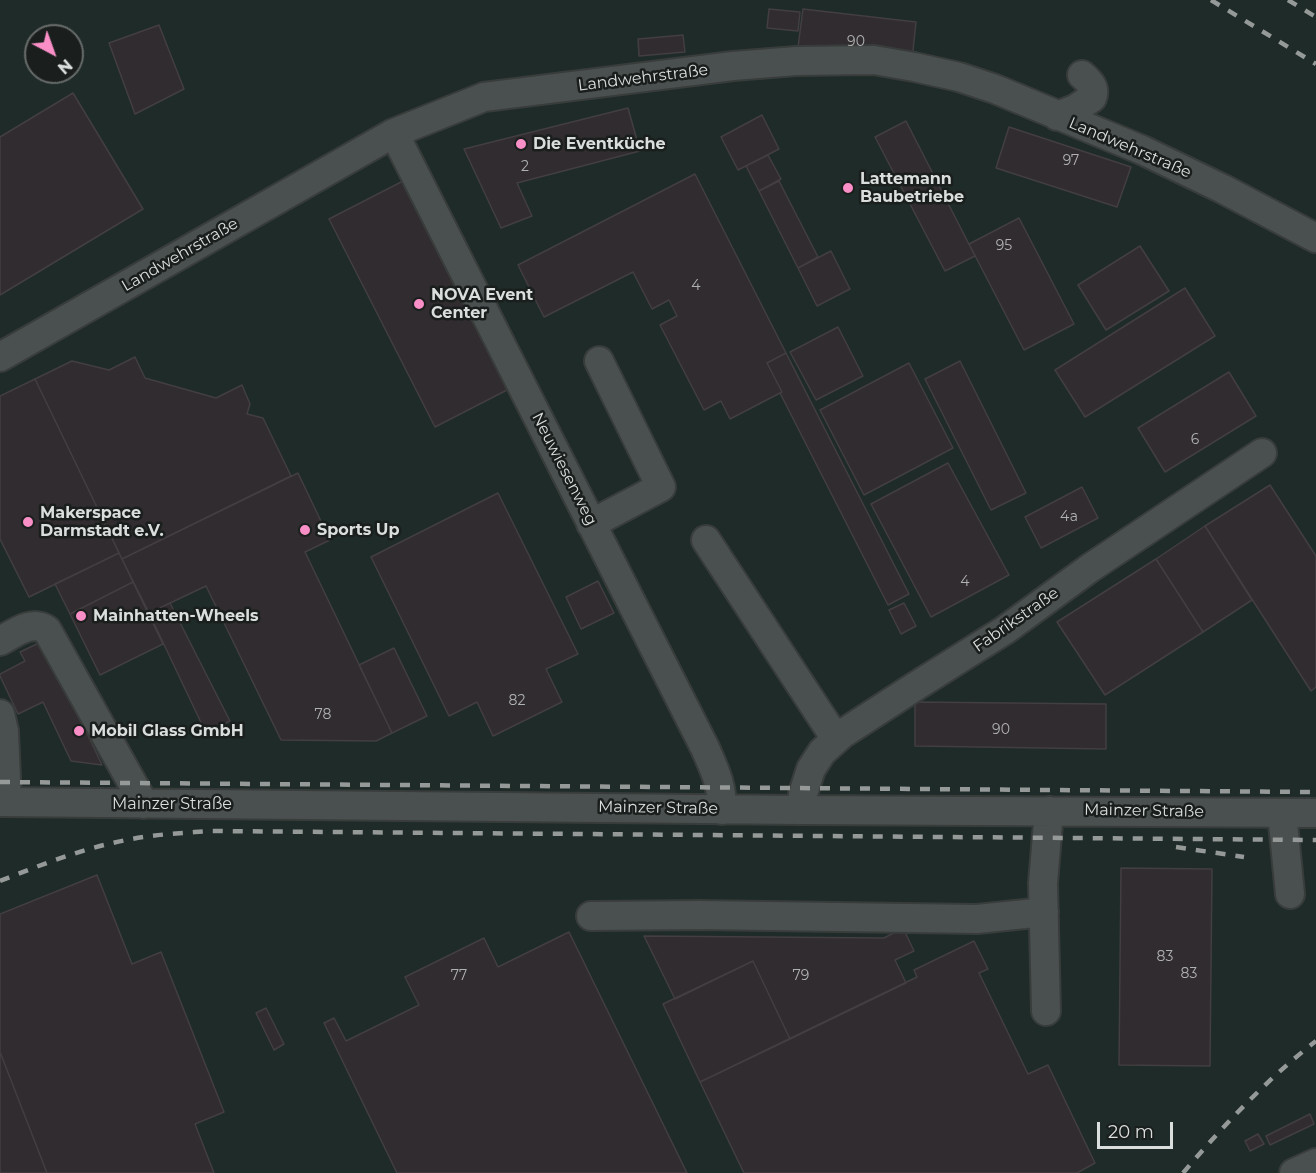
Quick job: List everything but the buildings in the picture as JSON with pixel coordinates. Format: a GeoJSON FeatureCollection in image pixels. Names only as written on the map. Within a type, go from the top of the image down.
{"type":"FeatureCollection","features":[{"type":"Feature","properties":{"kind":"street","name":"Landwehrstraße"},"geometry":{"type":"LineString","coordinates":[[0,357],[394,133],[484,97],[733,66],[796,61],[874,60],[959,77],[995,89],[1142,150],[1316,238]]}},
{"type":"Feature","properties":{"kind":"street"},"geometry":{"type":"LineString","coordinates":[[1057,116],[1075,110],[1092,99],[1093,87],[1082,75]]}},
{"type":"Feature","properties":{"kind":"street","name":"Neuwiesenweg"},"geometry":{"type":"LineString","coordinates":[[394,133],[715,770],[721,787],[722,810]]}},
{"type":"Feature","properties":{"kind":"street"},"geometry":{"type":"LineString","coordinates":[[591,524],[661,487],[599,361]]}},
{"type":"Feature","properties":{"kind":"street","name":"Fabrikstraße"},"geometry":{"type":"LineString","coordinates":[[801,810],[802,794],[811,769],[822,752],[836,740],[1005,630],[1090,568],[1262,453]]}},
{"type":"Feature","properties":{"kind":"street"},"geometry":{"type":"LineString","coordinates":[[706,540],[836,740]]}},
{"type":"Feature","properties":{"kind":"street"},"geometry":{"type":"LineString","coordinates":[[0,641],[34,625],[42,626],[47,630],[144,804]]}},
{"type":"Feature","properties":{"kind":"street"},"geometry":{"type":"LineString","coordinates":[[0,714],[4,731],[3,802]]}},
{"type":"Feature","properties":{"kind":"street","name":"Mainzer Straße"},"geometry":{"type":"LineString","coordinates":[[3,802],[722,810],[1316,813]]}},
{"type":"Feature","properties":{"kind":"street"},"geometry":{"type":"LineString","coordinates":[[1046,1011],[1043,884],[1049,811]]}},
{"type":"Feature","properties":{"kind":"street"},"geometry":{"type":"LineString","coordinates":[[1282,813],[1290,894]]}},
{"type":"Feature","properties":{"kind":"street"},"geometry":{"type":"LineString","coordinates":[[591,916],[699,915],[977,919],[1044,912]]}},
{"type":"Feature","properties":{"kind":"street"},"geometry":{"type":"LineString","coordinates":[[1294,1173],[1316,1163]]}},
{"type":"Feature","properties":{"kind":"shaded area"},"geometry":{"type":"Polygon","coordinates":[[[0,0],[1316,0],[1316,1173],[0,1173],[0,0]]]}},
{"type":"Feature","properties":{"kind":"railway"},"geometry":{"type":"LineString","coordinates":[[1211,0],[1316,64]]}},
{"type":"Feature","properties":{"kind":"railway"},"geometry":{"type":"LineString","coordinates":[[1288,0],[1316,17]]}},
{"type":"Feature","properties":{"kind":"railway"},"geometry":{"type":"LineString","coordinates":[[0,782],[1316,792]]}},
{"type":"Feature","properties":{"kind":"railway"},"geometry":{"type":"LineString","coordinates":[[0,881],[65,857],[115,842],[210,831],[1316,840]]}},
{"type":"Feature","properties":{"kind":"railway"},"geometry":{"type":"LineString","coordinates":[[1176,847],[1244,857]]}},
{"type":"Feature","properties":{"kind":"railway"},"geometry":{"type":"LineString","coordinates":[[1183,1173],[1246,1104],[1316,1041]]}},
{"type":"Feature","properties":{"kind":"place","name":"Die Eventküche"},"geometry":{"type":"Point","coordinates":[521,144]}},
{"type":"Feature","properties":{"kind":"place","name":"Lattemann Baubetriebe"},"geometry":{"type":"Point","coordinates":[848,188]}},
{"type":"Feature","properties":{"kind":"place","name":"NOVA Event Center"},"geometry":{"type":"Point","coordinates":[419,304]}},
{"type":"Feature","properties":{"kind":"place","name":"Makerspace Darmstadt e.V."},"geometry":{"type":"Point","coordinates":[28,522]}},
{"type":"Feature","properties":{"kind":"place","name":"Sports Up"},"geometry":{"type":"Point","coordinates":[305,530]}},
{"type":"Feature","properties":{"kind":"place","name":"Mainhatten-Wheels"},"geometry":{"type":"Point","coordinates":[81,616]}},
{"type":"Feature","properties":{"kind":"place","name":"Mobil Glass GmbH"},"geometry":{"type":"Point","coordinates":[79,731]}}]}
